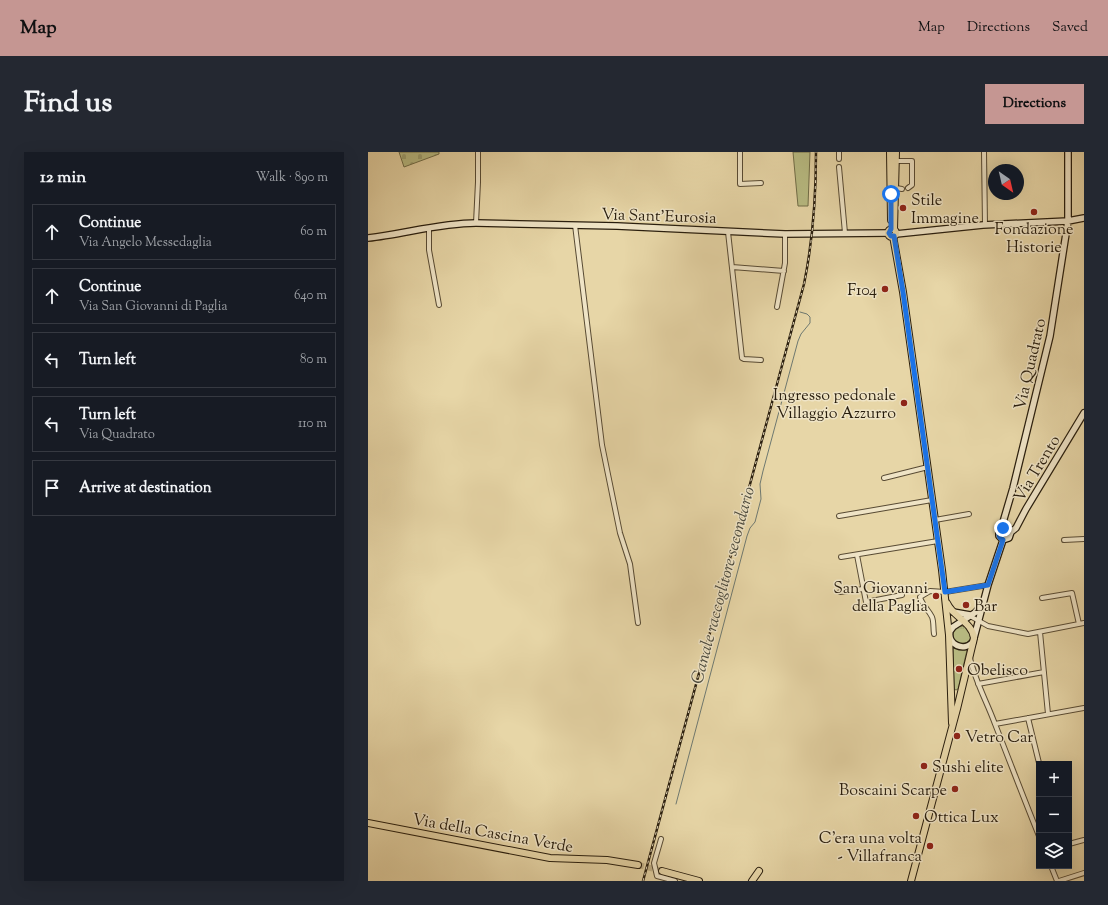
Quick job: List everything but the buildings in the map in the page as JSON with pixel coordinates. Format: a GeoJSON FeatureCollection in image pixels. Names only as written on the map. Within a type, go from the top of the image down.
{"type":"FeatureCollection","features":[{"type":"Feature","properties":{"kind":"main road"},"geometry":{"type":"LineString","coordinates":[[890,152],[893,232],[903,292],[946,600],[949,635],[952,723]]}},
{"type":"Feature","properties":{"kind":"main road"},"geometry":{"type":"LineString","coordinates":[[893,232],[899,188],[896,152]]}},
{"type":"Feature","properties":{"kind":"main road"},"geometry":{"type":"LineString","coordinates":[[910,881],[952,723],[963,685],[970,670],[970,656],[974,640],[971,628],[953,612],[946,600]]}},
{"type":"Feature","properties":{"kind":"main road","name":"Via della Cascina Verde"},"geometry":{"type":"LineString","coordinates":[[368,823],[550,858],[607,860],[638,865]]}},
{"type":"Feature","properties":{"kind":"main road"},"geometry":{"type":"LineString","coordinates":[[662,871],[699,881]]}},
{"type":"Feature","properties":{"kind":"main road"},"geometry":{"type":"LineString","coordinates":[[752,881],[759,871],[760,881]]}},
{"type":"Feature","properties":{"kind":"street"},"geometry":{"type":"LineString","coordinates":[[476,222],[478,152]]}},
{"type":"Feature","properties":{"kind":"street"},"geometry":{"type":"LineString","coordinates":[[740,152],[740,184],[761,183]]}},
{"type":"Feature","properties":{"kind":"street"},"geometry":{"type":"LineString","coordinates":[[839,152],[839,159]]}},
{"type":"Feature","properties":{"kind":"street"},"geometry":{"type":"LineString","coordinates":[[984,152],[985,225]]}},
{"type":"Feature","properties":{"kind":"street","name":"Via Quadrato"},"geometry":{"type":"LineString","coordinates":[[1003,540],[1000,538],[999,534],[1004,528],[1050,336],[1068,221],[1068,152]]}},
{"type":"Feature","properties":{"kind":"street"},"geometry":{"type":"LineString","coordinates":[[896,161],[912,161],[912,184],[908,188]]}},
{"type":"Feature","properties":{"kind":"street"},"geometry":{"type":"LineString","coordinates":[[839,167],[845,233]]}},
{"type":"Feature","properties":{"kind":"street","name":"Via Sant'Eurosia"},"geometry":{"type":"LineString","coordinates":[[368,238],[458,223],[476,222],[785,234],[893,232],[985,225],[1068,221],[1084,218]]}},
{"type":"Feature","properties":{"kind":"street"},"geometry":{"type":"LineString","coordinates":[[575,225],[602,445],[620,533],[630,564],[638,623]]}},
{"type":"Feature","properties":{"kind":"street"},"geometry":{"type":"LineString","coordinates":[[429,228],[429,250],[438,305]]}},
{"type":"Feature","properties":{"kind":"street"},"geometry":{"type":"LineString","coordinates":[[728,232],[742,358],[744,360],[761,360]]}},
{"type":"Feature","properties":{"kind":"street"},"geometry":{"type":"LineString","coordinates":[[777,307],[784,270],[785,234]]}},
{"type":"Feature","properties":{"kind":"street"},"geometry":{"type":"LineString","coordinates":[[732,267],[784,270]]}},
{"type":"Feature","properties":{"kind":"street","name":"Via Trento"},"geometry":{"type":"LineString","coordinates":[[1011,532],[1016,528],[1083,416]]}},
{"type":"Feature","properties":{"kind":"street"},"geometry":{"type":"LineString","coordinates":[[884,478],[928,467]]}},
{"type":"Feature","properties":{"kind":"street"},"geometry":{"type":"LineString","coordinates":[[839,516],[932,500]]}},
{"type":"Feature","properties":{"kind":"street"},"geometry":{"type":"LineString","coordinates":[[935,520],[969,514]]}},
{"type":"Feature","properties":{"kind":"street"},"geometry":{"type":"LineString","coordinates":[[1004,528],[1011,532]]}},
{"type":"Feature","properties":{"kind":"street","name":"Via Quadrato"},"geometry":{"type":"LineString","coordinates":[[1003,540],[1010,538],[1011,532]]}},
{"type":"Feature","properties":{"kind":"street"},"geometry":{"type":"LineString","coordinates":[[1064,540],[1084,539]]}},
{"type":"Feature","properties":{"kind":"street","name":"Via Quadrato"},"geometry":{"type":"LineString","coordinates":[[974,640],[988,585],[1003,540]]}},
{"type":"Feature","properties":{"kind":"street"},"geometry":{"type":"LineString","coordinates":[[841,558],[938,541]]}},
{"type":"Feature","properties":{"kind":"street"},"geometry":{"type":"LineString","coordinates":[[858,555],[866,602],[902,595]]}},
{"type":"Feature","properties":{"kind":"street"},"geometry":{"type":"LineString","coordinates":[[934,634],[931,616],[921,603],[920,597],[930,591],[945,592],[988,585]]}},
{"type":"Feature","properties":{"kind":"street"},"geometry":{"type":"LineString","coordinates":[[840,592],[863,589]]}},
{"type":"Feature","properties":{"kind":"street"},"geometry":{"type":"LineString","coordinates":[[1042,598],[1072,593],[1079,624]]}},
{"type":"Feature","properties":{"kind":"street"},"geometry":{"type":"LineString","coordinates":[[974,640],[967,646],[959,647],[952,642],[949,635],[951,629],[978,610],[985,598]]}},
{"type":"Feature","properties":{"kind":"street"},"geometry":{"type":"LineString","coordinates":[[953,612],[970,616],[979,620],[985,625],[1028,634],[1084,623]]}},
{"type":"Feature","properties":{"kind":"street"},"geometry":{"type":"LineString","coordinates":[[1040,632],[1048,714]]}},
{"type":"Feature","properties":{"kind":"street"},"geometry":{"type":"LineString","coordinates":[[970,670],[978,684],[995,724],[1038,833]]}},
{"type":"Feature","properties":{"kind":"street"},"geometry":{"type":"LineString","coordinates":[[978,684],[1044,672]]}},
{"type":"Feature","properties":{"kind":"street"},"geometry":{"type":"LineString","coordinates":[[951,688],[954,692],[958,692],[963,685]]}},
{"type":"Feature","properties":{"kind":"street"},"geometry":{"type":"LineString","coordinates":[[995,724],[1084,708]]}},
{"type":"Feature","properties":{"kind":"street"},"geometry":{"type":"LineString","coordinates":[[1028,718],[1039,761]]}},
{"type":"Feature","properties":{"kind":"street"},"geometry":{"type":"LineString","coordinates":[[661,840],[654,863],[657,876],[675,881]]}},
{"type":"Feature","properties":{"kind":"street"},"geometry":{"type":"LineString","coordinates":[[1072,843],[1084,840]]}},
{"type":"Feature","properties":{"kind":"street"},"geometry":{"type":"LineString","coordinates":[[1052,869],[1058,881],[1084,873]]}},
{"type":"Feature","properties":{"kind":"green space"},"geometry":{"type":"Polygon","coordinates":[[[399,152],[439,152],[439,154],[404,167],[399,152]]]}},
{"type":"Feature","properties":{"kind":"green space"},"geometry":{"type":"Polygon","coordinates":[[[793,152],[810,152],[808,206],[798,206],[793,152]]]}},
{"type":"Feature","properties":{"kind":"green space"},"geometry":{"type":"Polygon","coordinates":[[[958,626],[966,626],[971,631],[969,642],[966,644],[958,644],[953,639],[953,631],[958,626]]]}},
{"type":"Feature","properties":{"kind":"green space"},"geometry":{"type":"Polygon","coordinates":[[[953,648],[967,650],[958,689],[956,690],[954,689],[953,648]]]}},
{"type":"Feature","properties":{"kind":"waterway","name":"Canale raccoglitore secondario"},"geometry":{"type":"LineString","coordinates":[[676,804],[747,536],[750,528],[755,522],[761,499],[760,484],[763,471],[798,341],[801,334],[810,323],[810,317],[807,314],[800,312]]}},
{"type":"Feature","properties":{"kind":"tunnel"},"geometry":{"type":"LineString","coordinates":[[638,865],[662,871]]}},
{"type":"Feature","properties":{"kind":"railway"},"geometry":{"type":"LineString","coordinates":[[643,881],[804,284],[810,251],[816,152]]}},
{"type":"Feature","properties":{"kind":"place","name":"Stile Immagine"},"geometry":{"type":"Point","coordinates":[903,208]}},
{"type":"Feature","properties":{"kind":"place","name":"Fondazione Historie"},"geometry":{"type":"Point","coordinates":[1034,212]}},
{"type":"Feature","properties":{"kind":"place","name":"F104"},"geometry":{"type":"Point","coordinates":[885,289]}},
{"type":"Feature","properties":{"kind":"place","name":"Ingresso pedonale Villaggio Azzurro"},"geometry":{"type":"Point","coordinates":[904,403]}},
{"type":"Feature","properties":{"kind":"place","name":"San Giovanni della Paglia"},"geometry":{"type":"Point","coordinates":[936,596]}},
{"type":"Feature","properties":{"kind":"place","name":"Bar"},"geometry":{"type":"Point","coordinates":[966,605]}},
{"type":"Feature","properties":{"kind":"place","name":"Obelisco"},"geometry":{"type":"Point","coordinates":[959,669]}},
{"type":"Feature","properties":{"kind":"place","name":"Vetro Car"},"geometry":{"type":"Point","coordinates":[957,736]}},
{"type":"Feature","properties":{"kind":"place","name":"Sushi elite"},"geometry":{"type":"Point","coordinates":[924,766]}},
{"type":"Feature","properties":{"kind":"place","name":"Boscaini Scarpe"},"geometry":{"type":"Point","coordinates":[955,789]}},
{"type":"Feature","properties":{"kind":"place","name":"Ottica Lux"},"geometry":{"type":"Point","coordinates":[916,816]}},
{"type":"Feature","properties":{"kind":"place","name":"C'era una volta - Villafranca"},"geometry":{"type":"Point","coordinates":[930,846]}},
{"type":"Feature","properties":{"kind":"route"},"geometry":{"type":"LineString","coordinates":[[891,194],[891,229],[889,233],[890,236],[894,236],[903,292],[945,592],[988,585],[1003,540],[1000,538],[999,534],[1000,530],[1003,528]]}}]}
